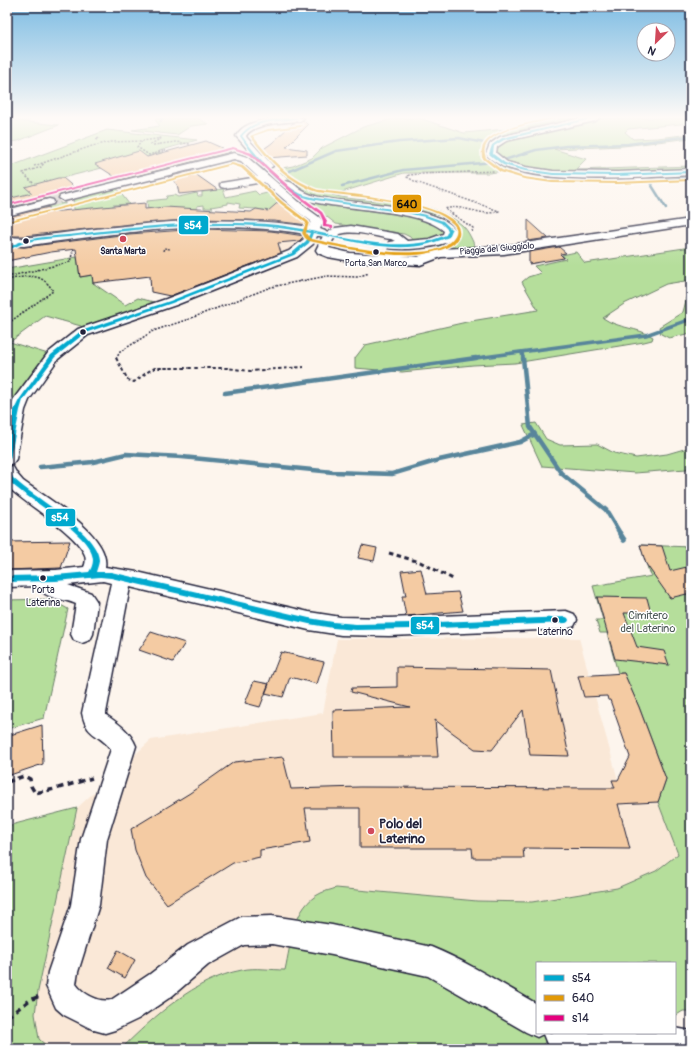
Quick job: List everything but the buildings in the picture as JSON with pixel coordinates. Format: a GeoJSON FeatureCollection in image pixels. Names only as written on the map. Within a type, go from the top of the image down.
{"type":"FeatureCollection","features":[{"type":"Feature","properties":{"kind":"street"},"geometry":{"type":"LineString","coordinates":[[64,198],[186,167]]}},
{"type":"Feature","properties":{"kind":"street"},"geometry":{"type":"LineString","coordinates":[[253,167],[316,220],[322,234]]}},
{"type":"Feature","properties":{"kind":"street"},"geometry":{"type":"LineString","coordinates":[[7,458],[17,410],[21,400],[53,356],[83,332],[171,302],[292,254],[309,241],[322,234],[337,230],[351,230],[394,236],[404,245],[438,241],[448,236],[450,230],[448,226],[442,222],[423,215],[325,202],[300,194],[269,167]]}},
{"type":"Feature","properties":{"kind":"street"},"geometry":{"type":"LineString","coordinates":[[514,168],[583,175],[691,172]]}},
{"type":"Feature","properties":{"kind":"street"},"geometry":{"type":"LineString","coordinates":[[225,185],[266,179]]}},
{"type":"Feature","properties":{"kind":"street"},"geometry":{"type":"LineString","coordinates":[[7,213],[49,202]]}},
{"type":"Feature","properties":{"kind":"street","name":"Piaggia del Giuggiolo"},"geometry":{"type":"LineString","coordinates":[[322,234],[323,251],[328,253],[357,258],[420,261],[439,253],[510,249],[691,222]]}},
{"type":"Feature","properties":{"kind":"street"},"geometry":{"type":"LineString","coordinates":[[7,241],[24,242],[144,228],[210,224],[254,224],[322,234]]}},
{"type":"Feature","properties":{"kind":"street"},"geometry":{"type":"LineString","coordinates":[[7,249],[24,242]]}},
{"type":"Feature","properties":{"kind":"street"},"geometry":{"type":"LineString","coordinates":[[7,471],[9,477],[17,485],[80,534],[89,544],[105,575],[94,713],[96,722],[113,733],[124,746],[94,839],[85,905],[63,972],[61,986],[67,997],[75,1004],[94,1014],[105,1017],[115,1014],[127,1008],[161,985],[198,955],[241,931],[272,930],[332,940],[431,962],[454,973],[536,1020]]}},
{"type":"Feature","properties":{"kind":"street"},"geometry":{"type":"LineString","coordinates":[[7,579],[105,575],[309,621],[333,625],[405,626],[566,620]]}},
{"type":"Feature","properties":{"kind":"street"},"geometry":{"type":"LineString","coordinates":[[47,578],[47,584],[52,589],[82,598],[87,602],[82,634]]}},
{"type":"Feature","properties":{"kind":"street"},"geometry":{"type":"LineString","coordinates":[[560,1034],[590,1043],[616,1043],[647,1040],[691,1047]]}},
{"type":"Feature","properties":{"kind":"path"},"geometry":{"type":"LineString","coordinates":[[33,184],[23,173],[40,167]]}},
{"type":"Feature","properties":{"kind":"path"},"geometry":{"type":"LineString","coordinates":[[472,232],[472,228],[469,224],[445,209],[453,207],[492,213],[499,211],[416,182],[407,177],[409,175],[504,170],[514,168]]}},
{"type":"Feature","properties":{"kind":"path"},"geometry":{"type":"LineString","coordinates":[[7,279],[70,262],[74,247]]}},
{"type":"Feature","properties":{"kind":"path"},"geometry":{"type":"LineString","coordinates":[[163,251],[164,248],[170,249]]}},
{"type":"Feature","properties":{"kind":"path"},"geometry":{"type":"LineString","coordinates":[[304,367],[250,371],[227,368],[155,368],[148,371],[134,382],[128,380],[116,359],[120,352],[153,330],[189,320],[271,287],[327,276],[357,277],[370,273]]}},
{"type":"Feature","properties":{"kind":"path"},"geometry":{"type":"LineString","coordinates":[[7,279],[29,277],[41,278],[49,283],[53,291],[7,324]]}},
{"type":"Feature","properties":{"kind":"path"},"geometry":{"type":"LineString","coordinates":[[389,552],[420,562],[453,579]]}},
{"type":"Feature","properties":{"kind":"path"},"geometry":{"type":"LineString","coordinates":[[7,782],[24,776],[30,779],[31,786],[35,793],[55,789],[96,776]]}},
{"type":"Feature","properties":{"kind":"path"},"geometry":{"type":"LineString","coordinates":[[7,1017],[30,1000],[61,986]]}},
{"type":"Feature","properties":{"kind":"shaded area"},"geometry":{"type":"Polygon","coordinates":[[[252,227],[303,232],[305,241],[292,252],[254,266],[238,242],[252,240],[252,227]]]}},
{"type":"Feature","properties":{"kind":"shaded area","name":"Polo del Laterino"},"geometry":{"type":"Polygon","coordinates":[[[579,638],[618,780],[613,780],[620,804],[658,802],[678,854],[656,871],[617,888],[532,902],[477,901],[336,888],[320,893],[298,917],[285,970],[243,969],[217,977],[194,989],[163,1011],[121,1049],[50,1049],[39,1039],[35,1014],[38,991],[77,808],[151,740],[323,713],[337,639],[579,638]]]}},
{"type":"Feature","properties":{"kind":"green space"},"geometry":{"type":"Polygon","coordinates":[[[7,167],[105,167],[26,187],[34,195],[7,199],[7,167]]]}},
{"type":"Feature","properties":{"kind":"green space"},"geometry":{"type":"Polygon","coordinates":[[[286,167],[502,167],[511,170],[489,173],[404,173],[332,195],[365,200],[400,202],[433,209],[448,215],[462,225],[476,248],[442,249],[434,246],[447,242],[457,236],[459,231],[450,222],[439,216],[413,210],[314,197],[299,188],[277,169],[286,167]]]}},
{"type":"Feature","properties":{"kind":"green space"},"geometry":{"type":"Polygon","coordinates":[[[528,167],[578,167],[575,170],[691,167],[691,170],[600,173],[546,170],[528,167]]]}},
{"type":"Feature","properties":{"kind":"green space"},"geometry":{"type":"Polygon","coordinates":[[[116,187],[129,204],[113,205],[113,210],[75,220],[73,198],[116,187]]]}},
{"type":"Feature","properties":{"kind":"green space"},"geometry":{"type":"Polygon","coordinates":[[[223,189],[226,197],[255,191],[259,195],[275,191],[284,198],[282,199],[287,200],[307,216],[239,208],[240,204],[228,202],[228,204],[211,207],[213,208],[204,208],[204,205],[197,206],[197,209],[148,211],[147,201],[166,199],[167,196],[174,195],[178,197],[197,193],[198,196],[202,196],[202,192],[223,189]]]}},
{"type":"Feature","properties":{"kind":"green space"},"geometry":{"type":"Polygon","coordinates":[[[60,202],[60,204],[65,203],[65,207],[59,207],[60,214],[22,224],[21,212],[60,202]]]}},
{"type":"Feature","properties":{"kind":"green space"},"geometry":{"type":"Polygon","coordinates":[[[308,202],[426,218],[444,230],[442,234],[436,238],[414,242],[410,237],[404,234],[336,224],[308,202]]]}},
{"type":"Feature","properties":{"kind":"green space"},"geometry":{"type":"Polygon","coordinates":[[[691,247],[691,280],[666,284],[624,304],[603,318],[609,322],[641,331],[653,337],[652,340],[515,363],[473,365],[402,372],[355,368],[355,358],[365,345],[471,321],[538,310],[522,282],[528,277],[541,273],[534,266],[566,259],[562,255],[576,252],[585,263],[691,247]]]}},
{"type":"Feature","properties":{"kind":"green space"},"geometry":{"type":"Polygon","coordinates":[[[77,257],[80,277],[92,275],[93,283],[125,305],[138,298],[158,303],[83,328],[81,326],[45,316],[10,342],[48,354],[7,409],[7,269],[77,257]]]}},
{"type":"Feature","properties":{"kind":"green space"},"geometry":{"type":"Polygon","coordinates":[[[691,296],[691,333],[669,338],[661,334],[659,327],[683,312],[687,297],[691,296]]]}},
{"type":"Feature","properties":{"kind":"green space"},"geometry":{"type":"Polygon","coordinates":[[[536,423],[546,439],[560,445],[597,444],[614,453],[636,458],[667,454],[691,447],[691,467],[686,469],[635,473],[542,466],[523,425],[536,423]]]}},
{"type":"Feature","properties":{"kind":"green space","name":"Cimitero del Laterino"},"geometry":{"type":"Polygon","coordinates":[[[640,545],[691,547],[691,1011],[683,1011],[676,1015],[676,962],[536,962],[536,1034],[550,1034],[540,1049],[121,1049],[176,1000],[208,982],[224,975],[247,969],[285,970],[292,938],[299,916],[304,907],[321,893],[336,888],[477,901],[532,902],[617,888],[656,871],[678,854],[658,802],[666,779],[639,707],[624,673],[618,673],[607,633],[600,633],[596,620],[603,620],[593,586],[652,576],[648,569],[640,545]]]}},
{"type":"Feature","properties":{"kind":"green space"},"geometry":{"type":"Polygon","coordinates":[[[50,599],[68,609],[44,718],[7,729],[7,600],[50,599]]]}},
{"type":"Feature","properties":{"kind":"green space"},"geometry":{"type":"Polygon","coordinates":[[[77,808],[38,991],[35,1014],[39,1039],[50,1049],[7,1049],[7,826],[77,808]]]}},
{"type":"Feature","properties":{"kind":"waterway"},"geometry":{"type":"LineString","coordinates":[[285,173],[298,167]]}},
{"type":"Feature","properties":{"kind":"waterway"},"geometry":{"type":"LineString","coordinates":[[342,186],[403,170],[434,167]]}},
{"type":"Feature","properties":{"kind":"waterway"},"geometry":{"type":"LineString","coordinates":[[666,208],[649,181],[684,178]]}},
{"type":"Feature","properties":{"kind":"waterway"},"geometry":{"type":"LineString","coordinates":[[469,359],[646,335],[691,319]]}},
{"type":"Feature","properties":{"kind":"waterway"},"geometry":{"type":"LineString","coordinates":[[522,352],[523,359]]}},
{"type":"Feature","properties":{"kind":"waterway"},"geometry":{"type":"LineString","coordinates":[[225,393],[476,358]]}},
{"type":"Feature","properties":{"kind":"waterway"},"geometry":{"type":"LineString","coordinates":[[523,358],[530,427],[535,434]]}},
{"type":"Feature","properties":{"kind":"waterway"},"geometry":{"type":"LineString","coordinates":[[40,467],[93,462],[126,454],[182,457],[333,472],[392,474],[439,460],[520,442],[535,434]]}},
{"type":"Feature","properties":{"kind":"waterway"},"geometry":{"type":"LineString","coordinates":[[535,434],[561,473],[606,510],[621,535]]}},
{"type":"Feature","properties":{"kind":"waterway"},"geometry":{"type":"LineString","coordinates":[[620,534],[624,540]]}},
{"type":"Feature","properties":{"kind":"tunnel"},"geometry":{"type":"LineString","coordinates":[[49,202],[64,198]]}},
{"type":"Feature","properties":{"kind":"transit line","name":"s14"},"geometry":{"type":"LineString","coordinates":[[7,205],[157,167]]}},
{"type":"Feature","properties":{"kind":"transit line","name":"640"},"geometry":{"type":"LineString","coordinates":[[9,221],[219,167]]}},
{"type":"Feature","properties":{"kind":"transit line","name":"640"},"geometry":{"type":"LineString","coordinates":[[242,167],[282,203],[308,223],[304,233],[310,240],[343,247],[385,253],[425,253],[441,249],[454,241],[458,232],[457,226],[448,218],[433,211],[415,205],[393,201],[318,191],[289,176],[279,167]]}},
{"type":"Feature","properties":{"kind":"transit line","name":"s14"},"geometry":{"type":"LineString","coordinates":[[266,167],[292,191],[321,213],[325,221],[324,226],[332,227]]}},
{"type":"Feature","properties":{"kind":"transit line","name":"s54"},"geometry":{"type":"LineString","coordinates":[[7,249],[31,240],[46,238],[131,229],[203,224],[275,226],[385,245],[428,243],[448,236],[450,230],[442,222],[426,216],[310,198],[301,195],[276,177],[267,167]]}},
{"type":"Feature","properties":{"kind":"transit line","name":"640"},"geometry":{"type":"LineString","coordinates":[[496,167],[501,171],[524,178],[552,182],[617,183],[691,180]]}},
{"type":"Feature","properties":{"kind":"transit line","name":"s54"},"geometry":{"type":"LineString","coordinates":[[515,167],[553,174],[617,175],[691,172]]}},
{"type":"Feature","properties":{"kind":"transit line","name":"s54"},"geometry":{"type":"LineString","coordinates":[[7,459],[17,410],[21,400],[53,356],[83,332],[171,302],[293,254],[308,242],[312,232]]}},
{"type":"Feature","properties":{"kind":"transit line","name":"s54"},"geometry":{"type":"LineString","coordinates":[[7,471],[11,479],[18,486],[70,525],[88,542],[96,559],[92,574]]}},
{"type":"Feature","properties":{"kind":"transit line","name":"s54"},"geometry":{"type":"LineString","coordinates":[[7,579],[56,578],[100,574],[111,575],[309,621],[356,627],[566,620]]}},
{"type":"Feature","properties":{"kind":"place","name":"Santa Marta"},"geometry":{"type":"Point","coordinates":[123,239]}},
{"type":"Feature","properties":{"kind":"place","name":"Porta San Marco"},"geometry":{"type":"Point","coordinates":[376,252]}},
{"type":"Feature","properties":{"kind":"place","name":"Porta Laterina"},"geometry":{"type":"Point","coordinates":[43,578]}},
{"type":"Feature","properties":{"kind":"place","name":"Laterino"},"geometry":{"type":"Point","coordinates":[555,620]}},
{"type":"Feature","properties":{"kind":"place","name":"Polo del Laterino"},"geometry":{"type":"Point","coordinates":[371,831]}}]}
